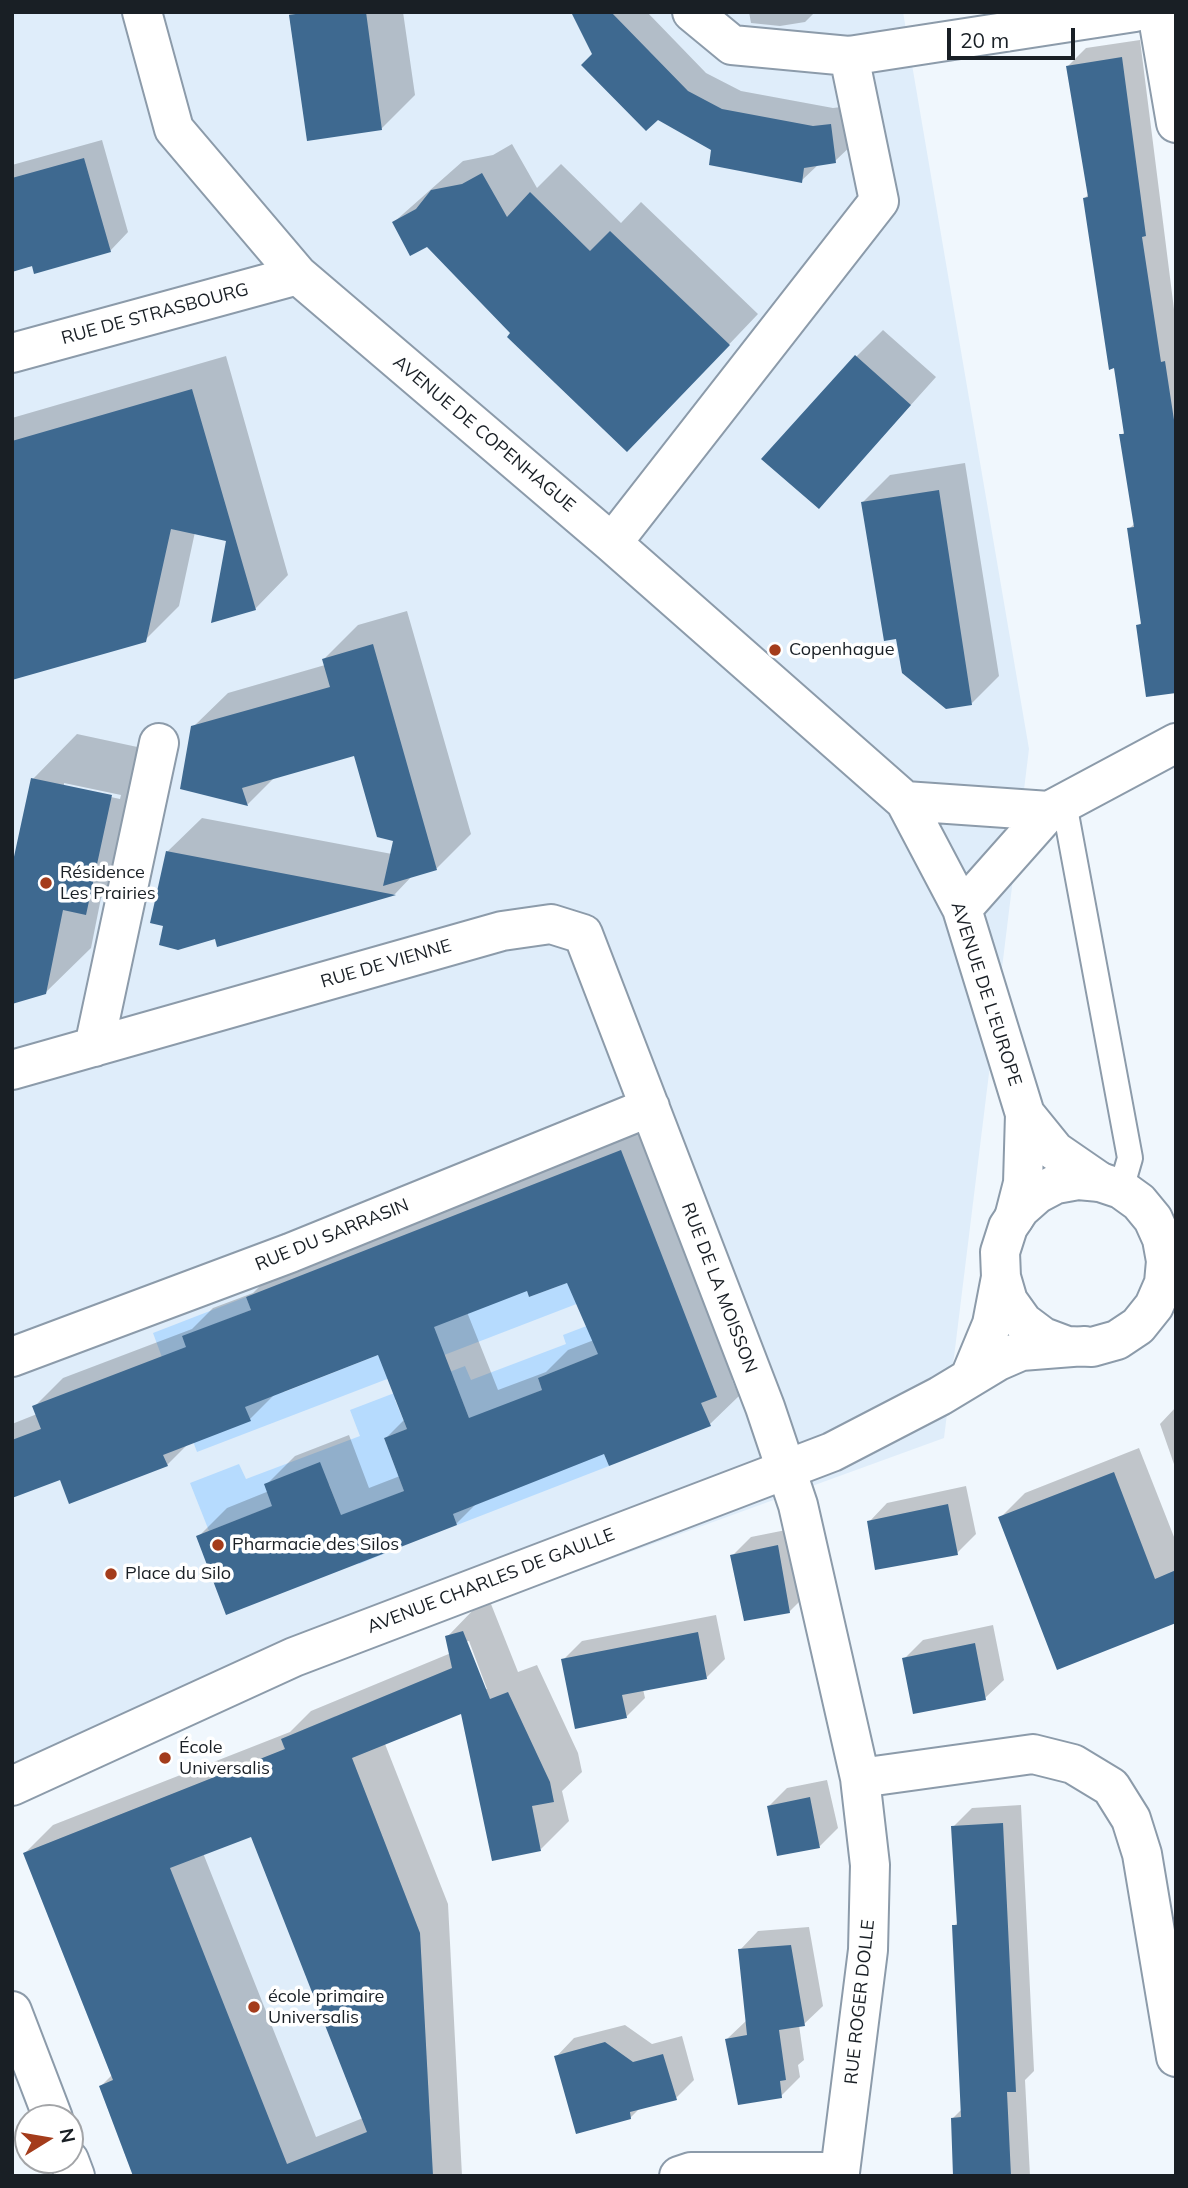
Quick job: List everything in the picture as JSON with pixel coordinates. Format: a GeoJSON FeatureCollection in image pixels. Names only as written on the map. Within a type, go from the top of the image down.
{"type":"FeatureCollection","features":[{"type":"Feature","properties":{"kind":"street","name":"AVENUE DE COPENHAGUE"},"geometry":{"type":"LineString","coordinates":[[142,12],[174,129],[298,275],[612,543],[905,802]]}},
{"type":"Feature","properties":{"kind":"street"},"geometry":{"type":"LineString","coordinates":[[692,12],[732,46],[849,56],[1135,12]]}},
{"type":"Feature","properties":{"kind":"street"},"geometry":{"type":"LineString","coordinates":[[1157,12],[1176,124]]}},
{"type":"Feature","properties":{"kind":"street"},"geometry":{"type":"LineString","coordinates":[[612,543],[879,201],[849,56]]}},
{"type":"Feature","properties":{"kind":"street","name":"RUE DE STRASBOURG"},"geometry":{"type":"LineString","coordinates":[[12,354],[298,275]]}},
{"type":"Feature","properties":{"kind":"street"},"geometry":{"type":"LineString","coordinates":[[94,1047],[159,743]]}},
{"type":"Feature","properties":{"kind":"street"},"geometry":{"type":"LineString","coordinates":[[962,909],[1057,807],[1176,743]]}},
{"type":"Feature","properties":{"kind":"street"},"geometry":{"type":"LineString","coordinates":[[905,802],[1057,807]]}},
{"type":"Feature","properties":{"kind":"street","name":"AVENUE DE L'EUROPE"},"geometry":{"type":"LineString","coordinates":[[905,802],[962,909],[1025,1114],[1024,1183],[1014,1217]]}},
{"type":"Feature","properties":{"kind":"street","name":"RUE DE VIENNE"},"geometry":{"type":"LineString","coordinates":[[12,1070],[502,931],[551,924],[583,934],[650,1107]]}},
{"type":"Feature","properties":{"kind":"street","name":"RUE DU SARRASIN"},"geometry":{"type":"LineString","coordinates":[[12,1357],[290,1253],[650,1107]]}},
{"type":"Feature","properties":{"kind":"street","name":"RUE DE LA MOISSON"},"geometry":{"type":"LineString","coordinates":[[650,1107],[765,1407],[786,1469]]}},
{"type":"Feature","properties":{"kind":"street","name":"AVENUE DE L'EUROPE"},"geometry":{"type":"LineString","coordinates":[[1025,1114],[1069,1163],[1110,1185]]}},
{"type":"Feature","properties":{"kind":"street"},"geometry":{"type":"LineString","coordinates":[[970,1377],[992,1324],[1001,1277],[1000,1251],[1014,1217],[1037,1194],[1056,1184],[1078,1180],[1110,1185],[1139,1202],[1165,1233],[1162,1239],[1166,1261],[1164,1283],[1154,1307],[1160,1311],[1117,1340],[1085,1346],[1067,1346],[1043,1337],[1023,1322],[1008,1301],[1001,1277]]}},
{"type":"Feature","properties":{"kind":"street","name":"AVENUE CHARLES DE GAULLE"},"geometry":{"type":"LineString","coordinates":[[12,1786],[294,1657],[832,1452],[1021,1351],[1085,1346]]}},
{"type":"Feature","properties":{"kind":"street","name":"RUE ROGER DOLLE"},"geometry":{"type":"LineString","coordinates":[[679,2176],[691,2172],[840,2172],[869,1950],[870,1865],[860,1778],[798,1505],[786,1469]]}},
{"type":"Feature","properties":{"kind":"street"},"geometry":{"type":"LineString","coordinates":[[860,1778],[1034,1755],[1073,1764],[1111,1787],[1131,1819],[1142,1854],[1176,2057]]}},
{"type":"Feature","properties":{"kind":"street"},"geometry":{"type":"LineString","coordinates":[[12,2011],[48,2104]]}},
{"type":"Feature","properties":{"kind":"lane"},"geometry":{"type":"LineString","coordinates":[[1057,807],[1130,1158],[1110,1185]]}},
{"type":"Feature","properties":{"kind":"shaded area"},"geometry":{"type":"Polygon","coordinates":[[[12,12],[903,12],[1029,749],[944,1438],[12,1777],[12,12]]]}},
{"type":"Feature","properties":{"kind":"shaded area"},"geometry":{"type":"Polygon","coordinates":[[[417,1246],[524,1283],[529,1297],[567,1283],[592,1298],[439,1357],[417,1246]]]}},
{"type":"Feature","properties":{"kind":"shaded area"},"geometry":{"type":"Polygon","coordinates":[[[246,1297],[251,1310],[182,1337],[250,1421],[240,1394],[284,1392],[396,1348],[421,1366],[197,1452],[153,1333],[246,1297]]]}},
{"type":"Feature","properties":{"kind":"shaded area"},"geometry":{"type":"Polygon","coordinates":[[[657,1299],[644,1336],[538,1378],[542,1390],[515,1401],[604,1454],[609,1466],[457,1525],[453,1514],[514,1489],[485,1459],[453,1377],[395,1400],[407,1429],[384,1438],[404,1491],[382,1500],[401,1547],[359,1564],[329,1484],[209,1531],[190,1483],[239,1464],[246,1479],[360,1436],[350,1410],[465,1366],[471,1380],[566,1344],[563,1335],[657,1299]]]}},
{"type":"Feature","properties":{"kind":"shaded area","name":"école primaire Universalis"},"geometry":{"type":"Polygon","coordinates":[[[335,1716],[420,1933],[433,2176],[133,2176],[99,2086],[113,2080],[23,1853],[284,1750],[281,1739],[335,1716]]]}},
{"type":"Feature","properties":{"kind":"building"},"geometry":{"type":"Polygon","coordinates":[[[309,12],[366,12],[382,130],[307,141],[289,15],[309,12]]]}},
{"type":"Feature","properties":{"kind":"building"},"geometry":{"type":"Polygon","coordinates":[[[571,12],[611,12],[688,91],[722,109],[813,126],[831,124],[836,163],[804,168],[802,183],[709,165],[711,150],[658,120],[646,131],[581,65],[592,54],[571,12]]]}},
{"type":"Feature","properties":{"kind":"building"},"geometry":{"type":"Polygon","coordinates":[[[1122,57],[1146,236],[1142,237],[1161,362],[1165,361],[1176,433],[1176,693],[1146,697],[1136,625],[1141,624],[1127,528],[1134,527],[1119,434],[1124,434],[1114,368],[1109,370],[1083,198],[1088,197],[1066,66],[1122,57]]]}},
{"type":"Feature","properties":{"kind":"building"},"geometry":{"type":"Polygon","coordinates":[[[84,158],[111,252],[34,274],[32,266],[12,272],[12,178],[84,158]]]}},
{"type":"Feature","properties":{"kind":"building"},"geometry":{"type":"Polygon","coordinates":[[[482,173],[507,217],[530,192],[590,251],[610,231],[730,345],[627,452],[507,337],[510,333],[427,247],[410,256],[392,222],[416,209],[431,190],[462,184],[482,173]]]}},
{"type":"Feature","properties":{"kind":"building"},"geometry":{"type":"Polygon","coordinates":[[[855,355],[911,405],[819,509],[761,459],[855,355]]]}},
{"type":"Feature","properties":{"kind":"building"},"geometry":{"type":"Polygon","coordinates":[[[192,389],[256,610],[211,623],[226,541],[171,529],[146,642],[12,680],[12,441],[192,389]]]}},
{"type":"Feature","properties":{"kind":"building"},"geometry":{"type":"Polygon","coordinates":[[[939,490],[972,705],[946,709],[902,673],[896,639],[884,641],[861,502],[939,490]]]}},
{"type":"Feature","properties":{"kind":"building"},"geometry":{"type":"Polygon","coordinates":[[[373,644],[437,870],[383,886],[393,841],[377,837],[354,756],[242,788],[248,806],[180,789],[191,726],[330,687],[322,659],[373,644]]]}},
{"type":"Feature","properties":{"kind":"building","name":"Résidence Les Prairies"},"geometry":{"type":"Polygon","coordinates":[[[31,778],[112,795],[86,915],[63,910],[46,994],[12,1004],[12,866],[31,778]]]}},
{"type":"Feature","properties":{"kind":"building"},"geometry":{"type":"Polygon","coordinates":[[[166,851],[396,895],[217,947],[215,939],[178,950],[159,945],[163,926],[150,923],[166,851]]]}},
{"type":"Feature","properties":{"kind":"building"},"geometry":{"type":"Polygon","coordinates":[[[621,1150],[717,1397],[701,1403],[711,1426],[609,1466],[604,1454],[453,1514],[457,1525],[226,1615],[196,1536],[272,1506],[264,1484],[320,1462],[341,1515],[404,1491],[384,1438],[407,1429],[378,1355],[245,1407],[251,1421],[163,1455],[168,1466],[69,1504],[60,1480],[12,1498],[12,1440],[41,1429],[32,1406],[186,1347],[182,1336],[251,1310],[246,1297],[621,1150]],[[567,1283],[529,1297],[527,1291],[434,1327],[469,1418],[542,1390],[538,1378],[598,1354],[567,1283]]]}},
{"type":"Feature","properties":{"kind":"building"},"geometry":{"type":"Polygon","coordinates":[[[1114,1472],[1155,1579],[1176,1570],[1176,1623],[1057,1670],[998,1517],[1114,1472]]]}},
{"type":"Feature","properties":{"kind":"building"},"geometry":{"type":"Polygon","coordinates":[[[948,1504],[958,1555],[875,1570],[867,1521],[948,1504]]]}},
{"type":"Feature","properties":{"kind":"building"},"geometry":{"type":"Polygon","coordinates":[[[778,1545],[790,1613],[744,1621],[730,1555],[778,1545]]]}},
{"type":"Feature","properties":{"kind":"building","name":"école primaire Universalis"},"geometry":{"type":"Polygon","coordinates":[[[463,1631],[490,1699],[508,1692],[550,1782],[554,1802],[532,1806],[541,1851],[492,1861],[461,1714],[352,1758],[420,1933],[433,2176],[133,2176],[99,2086],[113,2080],[23,1853],[285,1749],[281,1739],[452,1668],[445,1636],[463,1631]],[[251,1837],[170,1868],[287,2164],[367,2132],[251,1837]]]}},
{"type":"Feature","properties":{"kind":"building"},"geometry":{"type":"Polygon","coordinates":[[[698,1632],[707,1679],[622,1695],[627,1718],[575,1729],[561,1659],[698,1632]]]}},
{"type":"Feature","properties":{"kind":"building"},"geometry":{"type":"Polygon","coordinates":[[[975,1643],[986,1700],[913,1714],[902,1658],[975,1643]]]}},
{"type":"Feature","properties":{"kind":"building"},"geometry":{"type":"Polygon","coordinates":[[[810,1797],[820,1848],[777,1856],[767,1806],[810,1797]]]}},
{"type":"Feature","properties":{"kind":"building"},"geometry":{"type":"Polygon","coordinates":[[[1003,1823],[1016,2092],[1007,2092],[1011,2176],[953,2176],[951,2118],[961,2117],[952,1925],[957,1925],[951,1826],[1003,1823]]]}},
{"type":"Feature","properties":{"kind":"building"},"geometry":{"type":"Polygon","coordinates":[[[791,1945],[805,2026],[779,2030],[786,2080],[780,2081],[782,2098],[738,2105],[725,2039],[747,2035],[738,1949],[791,1945]]]}},
{"type":"Feature","properties":{"kind":"building"},"geometry":{"type":"Polygon","coordinates":[[[605,2042],[633,2062],[663,2054],[677,2100],[630,2112],[631,2119],[576,2134],[554,2056],[605,2042]]]}},
{"type":"Feature","properties":{"kind":"place","name":"Copenhague"},"geometry":{"type":"Point","coordinates":[775,650]}},
{"type":"Feature","properties":{"kind":"place","name":"Résidence Les Prairies"},"geometry":{"type":"Point","coordinates":[46,883]}},
{"type":"Feature","properties":{"kind":"place","name":"Pharmacie des Silos"},"geometry":{"type":"Point","coordinates":[218,1545]}},
{"type":"Feature","properties":{"kind":"place","name":"Place du Silo"},"geometry":{"type":"Point","coordinates":[111,1574]}},
{"type":"Feature","properties":{"kind":"place","name":"École Universalis"},"geometry":{"type":"Point","coordinates":[165,1758]}},
{"type":"Feature","properties":{"kind":"place","name":"école primaire Universalis"},"geometry":{"type":"Point","coordinates":[254,2007]}}]}
